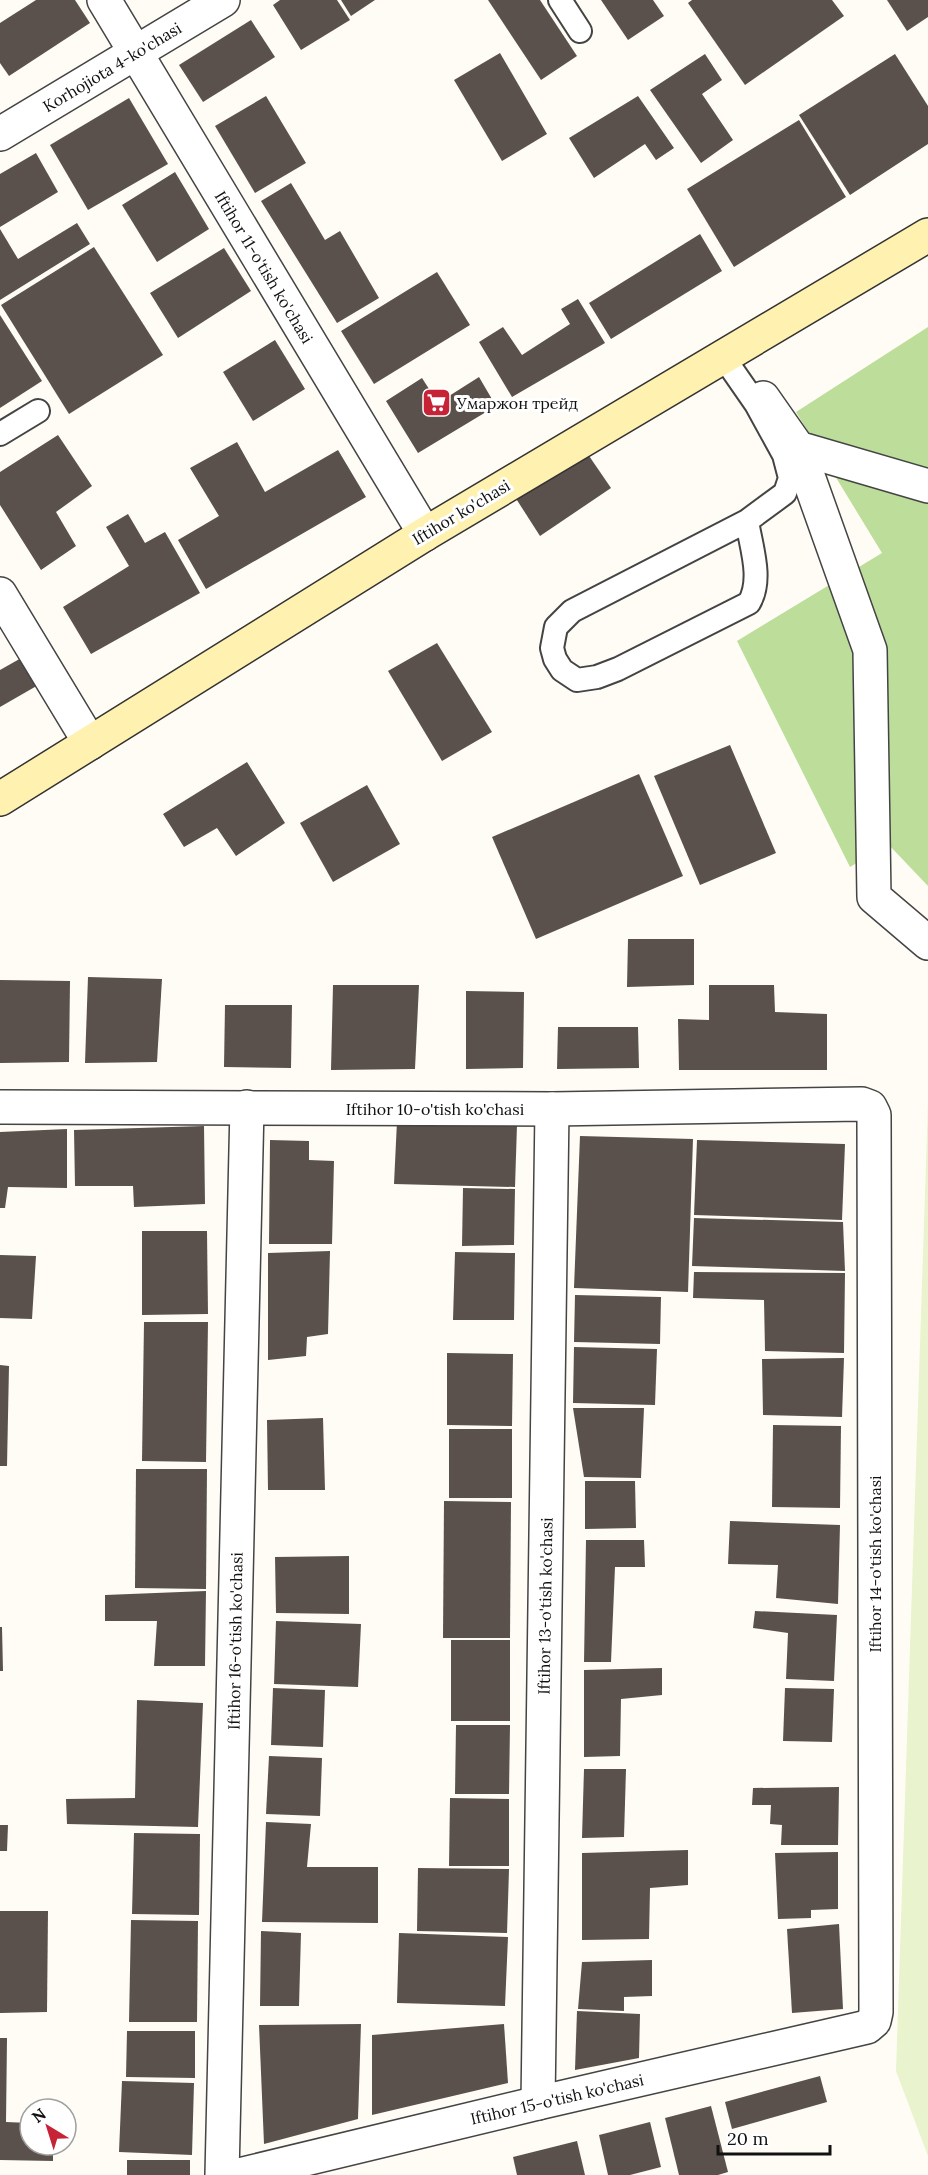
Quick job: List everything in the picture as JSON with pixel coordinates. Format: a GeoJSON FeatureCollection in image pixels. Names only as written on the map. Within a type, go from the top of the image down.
{"type":"FeatureCollection","features":[{"type":"Feature","properties":{"kind":"main road","name":"Iftihor ko'chasi"},"geometry":{"type":"LineString","coordinates":[[0,799],[425,534],[722,355],[928,235]]}},
{"type":"Feature","properties":{"kind":"street","name":"Iftihor 11-o'tish ko'chasi"},"geometry":{"type":"LineString","coordinates":[[104,0],[425,534]]}},
{"type":"Feature","properties":{"kind":"street","name":"Korhojiota 4-ko'chasi"},"geometry":{"type":"LineString","coordinates":[[0,134],[223,0]]}},
{"type":"Feature","properties":{"kind":"street"},"geometry":{"type":"LineString","coordinates":[[763,398],[798,448],[870,650],[874,897],[928,943]]}},
{"type":"Feature","properties":{"kind":"street"},"geometry":{"type":"LineString","coordinates":[[798,448],[928,486]]}},
{"type":"Feature","properties":{"kind":"street"},"geometry":{"type":"LineString","coordinates":[[0,594],[90,743]]}},
{"type":"Feature","properties":{"kind":"street","name":"Iftihor 10-o'tish ko'chasi"},"geometry":{"type":"LineString","coordinates":[[0,1107],[552,1110],[862,1104],[870,1107]]}},
{"type":"Feature","properties":{"kind":"street","name":"Iftihor 16-o'tish ko'chasi"},"geometry":{"type":"LineString","coordinates":[[222,2175],[248,1107]]}},
{"type":"Feature","properties":{"kind":"street","name":"Iftihor 14-o'tish ko'chasi"},"geometry":{"type":"LineString","coordinates":[[870,1107],[874,1116],[876,2012],[874,2021]]}},
{"type":"Feature","properties":{"kind":"street","name":"Iftihor 13-o'tish ko'chasi"},"geometry":{"type":"LineString","coordinates":[[538,2103],[552,1110]]}},
{"type":"Feature","properties":{"kind":"street","name":"Iftihor 15-o'tish ko'chasi"},"geometry":{"type":"LineString","coordinates":[[238,2175],[867,2027],[874,2021]]}},
{"type":"Feature","properties":{"kind":"lane"},"geometry":{"type":"LineString","coordinates":[[560,0],[580,31]]}},
{"type":"Feature","properties":{"kind":"lane"},"geometry":{"type":"LineString","coordinates":[[722,355],[756,404],[784,455],[790,478],[785,493],[747,521],[572,612],[556,627],[552,648],[555,659],[562,670],[577,680],[597,677],[618,669],[749,603],[756,583],[747,521]]}},
{"type":"Feature","properties":{"kind":"lane"},"geometry":{"type":"LineString","coordinates":[[0,435],[38,411]]}},
{"type":"Feature","properties":{"kind":"green space"},"geometry":{"type":"Polygon","coordinates":[[[928,327],[928,886],[888,844],[850,867],[737,641],[882,553],[796,412],[928,327]]]}},
{"type":"Feature","properties":{"kind":"green space"},"geometry":{"type":"Polygon","coordinates":[[[928,1103],[928,2156],[896,2071],[928,1103]]]}},
{"type":"Feature","properties":{"kind":"building"},"geometry":{"type":"Polygon","coordinates":[[[36,0],[75,0],[90,23],[9,76],[0,63],[0,23],[36,0]]]}},
{"type":"Feature","properties":{"kind":"building"},"geometry":{"type":"Polygon","coordinates":[[[280,0],[337,0],[350,20],[301,50],[273,5],[280,0]]]}},
{"type":"Feature","properties":{"kind":"building"},"geometry":{"type":"Polygon","coordinates":[[[341,0],[375,0],[351,16],[341,0]]]}},
{"type":"Feature","properties":{"kind":"building"},"geometry":{"type":"Polygon","coordinates":[[[488,0],[540,0],[577,56],[541,80],[488,0]]]}},
{"type":"Feature","properties":{"kind":"building"},"geometry":{"type":"Polygon","coordinates":[[[601,0],[653,0],[664,16],[628,40],[601,0]]]}},
{"type":"Feature","properties":{"kind":"building"},"geometry":{"type":"Polygon","coordinates":[[[692,0],[832,0],[844,16],[745,85],[688,3],[692,0]]]}},
{"type":"Feature","properties":{"kind":"building"},"geometry":{"type":"Polygon","coordinates":[[[887,0],[928,0],[928,17],[907,31],[887,0]]]}},
{"type":"Feature","properties":{"kind":"building"},"geometry":{"type":"Polygon","coordinates":[[[251,20],[275,57],[203,102],[179,65],[251,20]]]}},
{"type":"Feature","properties":{"kind":"building"},"geometry":{"type":"Polygon","coordinates":[[[500,53],[547,134],[502,161],[454,80],[500,53]]]}},
{"type":"Feature","properties":{"kind":"building"},"geometry":{"type":"Polygon","coordinates":[[[705,54],[722,80],[702,94],[733,140],[701,163],[650,90],[705,54]]]}},
{"type":"Feature","properties":{"kind":"building"},"geometry":{"type":"Polygon","coordinates":[[[895,54],[928,106],[928,144],[850,195],[799,115],[895,54]]]}},
{"type":"Feature","properties":{"kind":"building"},"geometry":{"type":"Polygon","coordinates":[[[266,96],[306,163],[255,193],[215,126],[266,96]]]}},
{"type":"Feature","properties":{"kind":"building"},"geometry":{"type":"Polygon","coordinates":[[[638,96],[674,148],[656,160],[645,144],[594,178],[569,138],[638,96]]]}},
{"type":"Feature","properties":{"kind":"building"},"geometry":{"type":"Polygon","coordinates":[[[129,98],[168,164],[88,210],[50,145],[129,98]]]}},
{"type":"Feature","properties":{"kind":"building"},"geometry":{"type":"Polygon","coordinates":[[[799,120],[846,197],[734,267],[687,189],[799,120]]]}},
{"type":"Feature","properties":{"kind":"building"},"geometry":{"type":"Polygon","coordinates":[[[36,153],[58,192],[0,227],[0,174],[36,153]]]}},
{"type":"Feature","properties":{"kind":"building"},"geometry":{"type":"Polygon","coordinates":[[[175,172],[209,229],[157,262],[122,205],[175,172]]]}},
{"type":"Feature","properties":{"kind":"building"},"geometry":{"type":"Polygon","coordinates":[[[291,183],[325,240],[340,231],[379,298],[337,323],[261,201],[291,183]]]}},
{"type":"Feature","properties":{"kind":"building"},"geometry":{"type":"Polygon","coordinates":[[[77,223],[90,244],[0,300],[0,229],[18,259],[77,223]]]}},
{"type":"Feature","properties":{"kind":"building"},"geometry":{"type":"Polygon","coordinates":[[[700,234],[722,271],[611,339],[589,303],[700,234]]]}},
{"type":"Feature","properties":{"kind":"building"},"geometry":{"type":"Polygon","coordinates":[[[94,247],[163,355],[69,414],[1,305],[94,247]]]}},
{"type":"Feature","properties":{"kind":"building"},"geometry":{"type":"Polygon","coordinates":[[[224,248],[251,291],[178,338],[150,293],[224,248]]]}},
{"type":"Feature","properties":{"kind":"building"},"geometry":{"type":"Polygon","coordinates":[[[437,272],[470,325],[374,384],[341,331],[437,272]]]}},
{"type":"Feature","properties":{"kind":"building"},"geometry":{"type":"Polygon","coordinates":[[[578,299],[605,343],[512,397],[479,342],[503,327],[522,355],[570,324],[561,309],[578,299]]]}},
{"type":"Feature","properties":{"kind":"building"},"geometry":{"type":"Polygon","coordinates":[[[0,315],[42,381],[0,408],[0,315]]]}},
{"type":"Feature","properties":{"kind":"building"},"geometry":{"type":"Polygon","coordinates":[[[275,340],[305,389],[253,421],[223,372],[275,340]]]}},
{"type":"Feature","properties":{"kind":"building"},"geometry":{"type":"Polygon","coordinates":[[[479,377],[496,406],[418,453],[386,401],[422,378],[438,403],[479,377]]]}},
{"type":"Feature","properties":{"kind":"building"},"geometry":{"type":"Polygon","coordinates":[[[58,435],[92,486],[56,512],[76,546],[41,570],[0,505],[0,472],[58,435]]]}},
{"type":"Feature","properties":{"kind":"building"},"geometry":{"type":"Polygon","coordinates":[[[237,442],[265,492],[338,450],[366,497],[206,589],[178,540],[219,516],[190,468],[237,442]]]}},
{"type":"Feature","properties":{"kind":"building"},"geometry":{"type":"Polygon","coordinates":[[[585,450],[611,488],[540,536],[515,497],[585,450]]]}},
{"type":"Feature","properties":{"kind":"building"},"geometry":{"type":"Polygon","coordinates":[[[128,514],[145,543],[165,532],[200,593],[91,654],[63,607],[129,566],[106,527],[128,514]]]}},
{"type":"Feature","properties":{"kind":"building"},"geometry":{"type":"Polygon","coordinates":[[[437,643],[492,732],[442,761],[388,671],[437,643]]]}},
{"type":"Feature","properties":{"kind":"building"},"geometry":{"type":"Polygon","coordinates":[[[23,657],[40,684],[0,707],[0,670],[23,657]]]}},
{"type":"Feature","properties":{"kind":"building"},"geometry":{"type":"Polygon","coordinates":[[[730,745],[776,853],[700,885],[654,776],[730,745]]]}},
{"type":"Feature","properties":{"kind":"building"},"geometry":{"type":"Polygon","coordinates":[[[247,762],[285,823],[236,856],[217,828],[184,847],[163,814],[247,762]]]}},
{"type":"Feature","properties":{"kind":"building"},"geometry":{"type":"Polygon","coordinates":[[[639,774],[683,876],[536,939],[492,837],[639,774]]]}},
{"type":"Feature","properties":{"kind":"building"},"geometry":{"type":"Polygon","coordinates":[[[367,785],[400,844],[333,882],[300,823],[367,785]]]}},
{"type":"Feature","properties":{"kind":"building"},"geometry":{"type":"Polygon","coordinates":[[[628,939],[694,939],[694,985],[627,987],[628,939]]]}},
{"type":"Feature","properties":{"kind":"building"},"geometry":{"type":"Polygon","coordinates":[[[88,977],[162,979],[157,1062],[85,1063],[88,977]]]}},
{"type":"Feature","properties":{"kind":"building"},"geometry":{"type":"Polygon","coordinates":[[[0,980],[70,981],[69,1062],[0,1063],[0,980]]]}},
{"type":"Feature","properties":{"kind":"building"},"geometry":{"type":"Polygon","coordinates":[[[333,985],[419,985],[415,1069],[331,1070],[333,985]]]}},
{"type":"Feature","properties":{"kind":"building"},"geometry":{"type":"Polygon","coordinates":[[[709,985],[774,985],[775,1012],[827,1014],[827,1070],[679,1070],[678,1019],[709,1020],[709,985]]]}},
{"type":"Feature","properties":{"kind":"building"},"geometry":{"type":"Polygon","coordinates":[[[466,991],[524,992],[523,1068],[466,1069],[466,991]]]}},
{"type":"Feature","properties":{"kind":"building"},"geometry":{"type":"Polygon","coordinates":[[[225,1005],[292,1005],[291,1068],[224,1067],[225,1005]]]}},
{"type":"Feature","properties":{"kind":"building"},"geometry":{"type":"Polygon","coordinates":[[[558,1027],[638,1027],[639,1068],[557,1069],[558,1027]]]}},
{"type":"Feature","properties":{"kind":"building"},"geometry":{"type":"Polygon","coordinates":[[[397,1121],[517,1125],[515,1187],[394,1184],[397,1121]]]}},
{"type":"Feature","properties":{"kind":"building"},"geometry":{"type":"Polygon","coordinates":[[[204,1126],[205,1204],[134,1207],[133,1186],[75,1186],[74,1130],[204,1126]]]}},
{"type":"Feature","properties":{"kind":"building"},"geometry":{"type":"Polygon","coordinates":[[[67,1129],[67,1188],[8,1187],[5,1208],[0,1208],[0,1132],[67,1129]]]}},
{"type":"Feature","properties":{"kind":"building"},"geometry":{"type":"Polygon","coordinates":[[[580,1136],[693,1139],[688,1292],[574,1288],[580,1136]]]}},
{"type":"Feature","properties":{"kind":"building"},"geometry":{"type":"Polygon","coordinates":[[[270,1140],[309,1141],[309,1160],[334,1161],[332,1244],[269,1244],[270,1140]]]}},
{"type":"Feature","properties":{"kind":"building"},"geometry":{"type":"Polygon","coordinates":[[[697,1140],[845,1144],[842,1220],[694,1215],[697,1140]]]}},
{"type":"Feature","properties":{"kind":"building"},"geometry":{"type":"Polygon","coordinates":[[[463,1188],[515,1189],[514,1245],[462,1246],[463,1188]]]}},
{"type":"Feature","properties":{"kind":"building"},"geometry":{"type":"Polygon","coordinates":[[[694,1218],[843,1222],[845,1271],[692,1266],[694,1218]]]}},
{"type":"Feature","properties":{"kind":"building"},"geometry":{"type":"Polygon","coordinates":[[[142,1231],[207,1231],[208,1314],[142,1315],[142,1231]]]}},
{"type":"Feature","properties":{"kind":"building"},"geometry":{"type":"Polygon","coordinates":[[[330,1251],[328,1334],[307,1337],[306,1356],[268,1360],[268,1253],[330,1251]]]}},
{"type":"Feature","properties":{"kind":"building"},"geometry":{"type":"Polygon","coordinates":[[[455,1252],[515,1253],[514,1320],[453,1320],[455,1252]]]}},
{"type":"Feature","properties":{"kind":"building"},"geometry":{"type":"Polygon","coordinates":[[[0,1255],[36,1256],[32,1319],[0,1318],[0,1255]]]}},
{"type":"Feature","properties":{"kind":"building"},"geometry":{"type":"Polygon","coordinates":[[[694,1272],[845,1273],[844,1353],[765,1351],[764,1300],[693,1298],[694,1272]]]}},
{"type":"Feature","properties":{"kind":"building"},"geometry":{"type":"Polygon","coordinates":[[[575,1295],[661,1297],[660,1344],[574,1342],[575,1295]]]}},
{"type":"Feature","properties":{"kind":"building"},"geometry":{"type":"Polygon","coordinates":[[[144,1322],[208,1322],[206,1462],[142,1461],[144,1322]]]}},
{"type":"Feature","properties":{"kind":"building"},"geometry":{"type":"Polygon","coordinates":[[[574,1347],[657,1349],[655,1405],[573,1403],[574,1347]]]}},
{"type":"Feature","properties":{"kind":"building"},"geometry":{"type":"Polygon","coordinates":[[[447,1353],[513,1354],[512,1426],[447,1425],[447,1353]]]}},
{"type":"Feature","properties":{"kind":"building"},"geometry":{"type":"Polygon","coordinates":[[[844,1358],[842,1417],[763,1415],[762,1359],[844,1358]]]}},
{"type":"Feature","properties":{"kind":"building"},"geometry":{"type":"Polygon","coordinates":[[[0,1365],[9,1366],[7,1466],[0,1466],[0,1365]]]}},
{"type":"Feature","properties":{"kind":"building"},"geometry":{"type":"Polygon","coordinates":[[[573,1408],[644,1408],[641,1478],[584,1477],[573,1408]]]}},
{"type":"Feature","properties":{"kind":"building"},"geometry":{"type":"Polygon","coordinates":[[[323,1418],[325,1490],[268,1490],[267,1420],[323,1418]]]}},
{"type":"Feature","properties":{"kind":"building"},"geometry":{"type":"Polygon","coordinates":[[[773,1425],[841,1426],[840,1508],[772,1507],[773,1425]]]}},
{"type":"Feature","properties":{"kind":"building"},"geometry":{"type":"Polygon","coordinates":[[[449,1429],[512,1429],[512,1498],[449,1498],[449,1429]]]}},
{"type":"Feature","properties":{"kind":"building"},"geometry":{"type":"Polygon","coordinates":[[[136,1469],[207,1469],[206,1589],[135,1588],[136,1469]]]}},
{"type":"Feature","properties":{"kind":"building"},"geometry":{"type":"Polygon","coordinates":[[[585,1481],[635,1481],[636,1528],[585,1529],[585,1481]]]}},
{"type":"Feature","properties":{"kind":"building"},"geometry":{"type":"Polygon","coordinates":[[[444,1501],[511,1502],[510,1638],[443,1638],[444,1501]]]}},
{"type":"Feature","properties":{"kind":"building"},"geometry":{"type":"Polygon","coordinates":[[[730,1521],[840,1525],[838,1604],[776,1598],[778,1565],[728,1564],[730,1521]]]}},
{"type":"Feature","properties":{"kind":"building"},"geometry":{"type":"Polygon","coordinates":[[[586,1540],[644,1540],[645,1567],[615,1567],[611,1662],[584,1662],[586,1540]]]}},
{"type":"Feature","properties":{"kind":"building"},"geometry":{"type":"Polygon","coordinates":[[[349,1556],[349,1614],[276,1613],[275,1557],[349,1556]]]}},
{"type":"Feature","properties":{"kind":"building"},"geometry":{"type":"Polygon","coordinates":[[[206,1591],[205,1666],[154,1666],[157,1621],[105,1621],[105,1595],[206,1591]]]}},
{"type":"Feature","properties":{"kind":"building"},"geometry":{"type":"Polygon","coordinates":[[[755,1611],[837,1615],[834,1681],[786,1679],[788,1633],[753,1628],[755,1611]]]}},
{"type":"Feature","properties":{"kind":"building"},"geometry":{"type":"Polygon","coordinates":[[[276,1621],[361,1624],[358,1687],[274,1684],[276,1621]]]}},
{"type":"Feature","properties":{"kind":"building"},"geometry":{"type":"Polygon","coordinates":[[[0,1627],[2,1627],[3,1671],[0,1671],[0,1627]]]}},
{"type":"Feature","properties":{"kind":"building"},"geometry":{"type":"Polygon","coordinates":[[[451,1640],[510,1640],[510,1721],[451,1721],[451,1640]]]}},
{"type":"Feature","properties":{"kind":"building"},"geometry":{"type":"Polygon","coordinates":[[[662,1668],[662,1695],[621,1699],[620,1756],[584,1757],[584,1670],[662,1668]]]}},
{"type":"Feature","properties":{"kind":"building"},"geometry":{"type":"Polygon","coordinates":[[[273,1688],[325,1690],[323,1747],[271,1745],[273,1688]]]}},
{"type":"Feature","properties":{"kind":"building"},"geometry":{"type":"Polygon","coordinates":[[[785,1688],[834,1689],[832,1742],[783,1741],[785,1688]]]}},
{"type":"Feature","properties":{"kind":"building"},"geometry":{"type":"Polygon","coordinates":[[[137,1700],[203,1703],[198,1827],[67,1824],[66,1799],[135,1798],[137,1700]]]}},
{"type":"Feature","properties":{"kind":"building"},"geometry":{"type":"Polygon","coordinates":[[[456,1725],[510,1725],[509,1794],[455,1794],[456,1725]]]}},
{"type":"Feature","properties":{"kind":"building"},"geometry":{"type":"Polygon","coordinates":[[[269,1756],[322,1758],[320,1816],[266,1814],[269,1756]]]}},
{"type":"Feature","properties":{"kind":"building"},"geometry":{"type":"Polygon","coordinates":[[[584,1769],[626,1769],[624,1837],[582,1838],[584,1769]]]}},
{"type":"Feature","properties":{"kind":"building"},"geometry":{"type":"Polygon","coordinates":[[[839,1787],[838,1845],[781,1845],[782,1825],[770,1824],[771,1805],[752,1805],[753,1788],[839,1787]]]}},
{"type":"Feature","properties":{"kind":"building"},"geometry":{"type":"Polygon","coordinates":[[[450,1798],[509,1799],[509,1866],[449,1866],[450,1798]]]}},
{"type":"Feature","properties":{"kind":"building"},"geometry":{"type":"Polygon","coordinates":[[[266,1822],[311,1824],[307,1867],[378,1867],[378,1923],[262,1922],[266,1822]]]}},
{"type":"Feature","properties":{"kind":"building"},"geometry":{"type":"Polygon","coordinates":[[[0,1825],[8,1825],[7,1851],[0,1851],[0,1825]]]}},
{"type":"Feature","properties":{"kind":"building"},"geometry":{"type":"Polygon","coordinates":[[[134,1833],[200,1834],[199,1915],[132,1914],[134,1833]]]}},
{"type":"Feature","properties":{"kind":"building"},"geometry":{"type":"Polygon","coordinates":[[[688,1850],[688,1885],[650,1888],[649,1939],[582,1940],[582,1853],[688,1850]]]}},
{"type":"Feature","properties":{"kind":"building"},"geometry":{"type":"Polygon","coordinates":[[[838,1852],[838,1909],[811,1910],[811,1918],[778,1919],[775,1853],[838,1852]]]}},
{"type":"Feature","properties":{"kind":"building"},"geometry":{"type":"Polygon","coordinates":[[[418,1868],[509,1869],[507,1933],[417,1931],[418,1868]]]}},
{"type":"Feature","properties":{"kind":"building"},"geometry":{"type":"Polygon","coordinates":[[[0,1911],[48,1911],[47,2012],[0,2013],[0,1911]]]}},
{"type":"Feature","properties":{"kind":"building"},"geometry":{"type":"Polygon","coordinates":[[[131,1920],[198,1921],[197,2022],[129,2022],[131,1920]]]}},
{"type":"Feature","properties":{"kind":"building"},"geometry":{"type":"Polygon","coordinates":[[[839,1924],[843,2009],[792,2013],[787,1929],[839,1924]]]}},
{"type":"Feature","properties":{"kind":"building"},"geometry":{"type":"Polygon","coordinates":[[[261,1931],[301,1933],[299,2006],[260,2006],[261,1931]]]}},
{"type":"Feature","properties":{"kind":"building"},"geometry":{"type":"Polygon","coordinates":[[[399,1933],[508,1937],[505,2006],[397,2003],[399,1933]]]}},
{"type":"Feature","properties":{"kind":"building"},"geometry":{"type":"Polygon","coordinates":[[[652,1960],[652,1996],[624,1997],[624,2011],[578,2009],[582,1962],[652,1960]]]}},
{"type":"Feature","properties":{"kind":"building"},"geometry":{"type":"Polygon","coordinates":[[[577,2011],[640,2014],[639,2058],[575,2070],[577,2011]]]}},
{"type":"Feature","properties":{"kind":"building"},"geometry":{"type":"Polygon","coordinates":[[[361,2024],[358,2119],[264,2144],[259,2025],[361,2024]]]}},
{"type":"Feature","properties":{"kind":"building"},"geometry":{"type":"Polygon","coordinates":[[[504,2024],[508,2083],[372,2115],[372,2035],[504,2024]]]}},
{"type":"Feature","properties":{"kind":"building"},"geometry":{"type":"Polygon","coordinates":[[[127,2031],[195,2031],[195,2078],[126,2077],[127,2031]]]}},
{"type":"Feature","properties":{"kind":"building"},"geometry":{"type":"Polygon","coordinates":[[[0,2038],[7,2038],[6,2122],[18,2122],[18,2157],[53,2157],[53,2161],[0,2160],[0,2038]]]}},
{"type":"Feature","properties":{"kind":"building"},"geometry":{"type":"Polygon","coordinates":[[[820,2076],[827,2102],[732,2129],[725,2102],[820,2076]]]}},
{"type":"Feature","properties":{"kind":"building"},"geometry":{"type":"Polygon","coordinates":[[[122,2081],[194,2083],[192,2155],[119,2152],[122,2081]]]}},
{"type":"Feature","properties":{"kind":"building"},"geometry":{"type":"Polygon","coordinates":[[[711,2106],[728,2172],[718,2175],[679,2175],[665,2118],[711,2106]]]}},
{"type":"Feature","properties":{"kind":"building"},"geometry":{"type":"Polygon","coordinates":[[[650,2122],[661,2167],[630,2175],[608,2175],[599,2135],[650,2122]]]}},
{"type":"Feature","properties":{"kind":"building"},"geometry":{"type":"Polygon","coordinates":[[[577,2141],[585,2175],[517,2175],[513,2157],[577,2141]]]}},
{"type":"Feature","properties":{"kind":"building"},"geometry":{"type":"Polygon","coordinates":[[[127,2160],[190,2160],[190,2175],[127,2175],[127,2160]]]}},
{"type":"Feature","properties":{"kind":"place","name":"Умаржон трейд"},"geometry":{"type":"Point","coordinates":[436,403]}}]}
